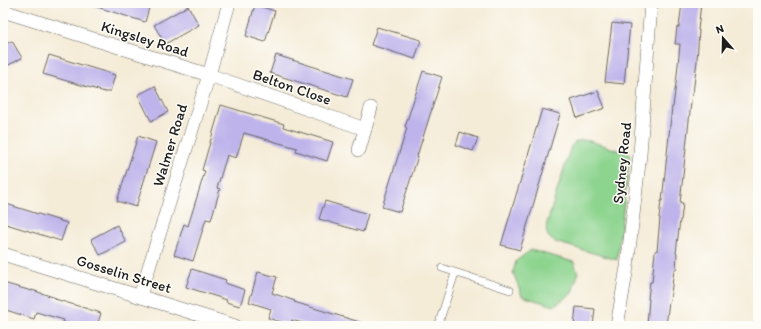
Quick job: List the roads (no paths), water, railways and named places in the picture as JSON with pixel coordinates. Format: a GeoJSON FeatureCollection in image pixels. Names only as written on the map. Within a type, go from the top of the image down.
{"type":"FeatureCollection","features":[{"type":"Feature","properties":{"kind":"street","name":"Walmer Road"},"geometry":{"type":"LineString","coordinates":[[140,296],[209,75],[229,3]]}},
{"type":"Feature","properties":{"kind":"street","name":"Sydney Road"},"geometry":{"type":"LineString","coordinates":[[617,326],[627,267],[640,154],[651,3]]}},
{"type":"Feature","properties":{"kind":"street","name":"Kingsley Road"},"geometry":{"type":"LineString","coordinates":[[3,11],[209,75]]}},
{"type":"Feature","properties":{"kind":"street","name":"Belton Close"},"geometry":{"type":"LineString","coordinates":[[209,75],[365,129]]}},
{"type":"Feature","properties":{"kind":"street"},"geometry":{"type":"LineString","coordinates":[[358,150],[371,108]]}},
{"type":"Feature","properties":{"kind":"street","name":"Gosselin Street"},"geometry":{"type":"LineString","coordinates":[[3,254],[234,326]]}},
{"type":"Feature","properties":{"kind":"lane"},"geometry":{"type":"LineString","coordinates":[[442,268],[510,290]]}},
{"type":"Feature","properties":{"kind":"lane"},"geometry":{"type":"LineString","coordinates":[[438,326],[455,273]]}}]}
